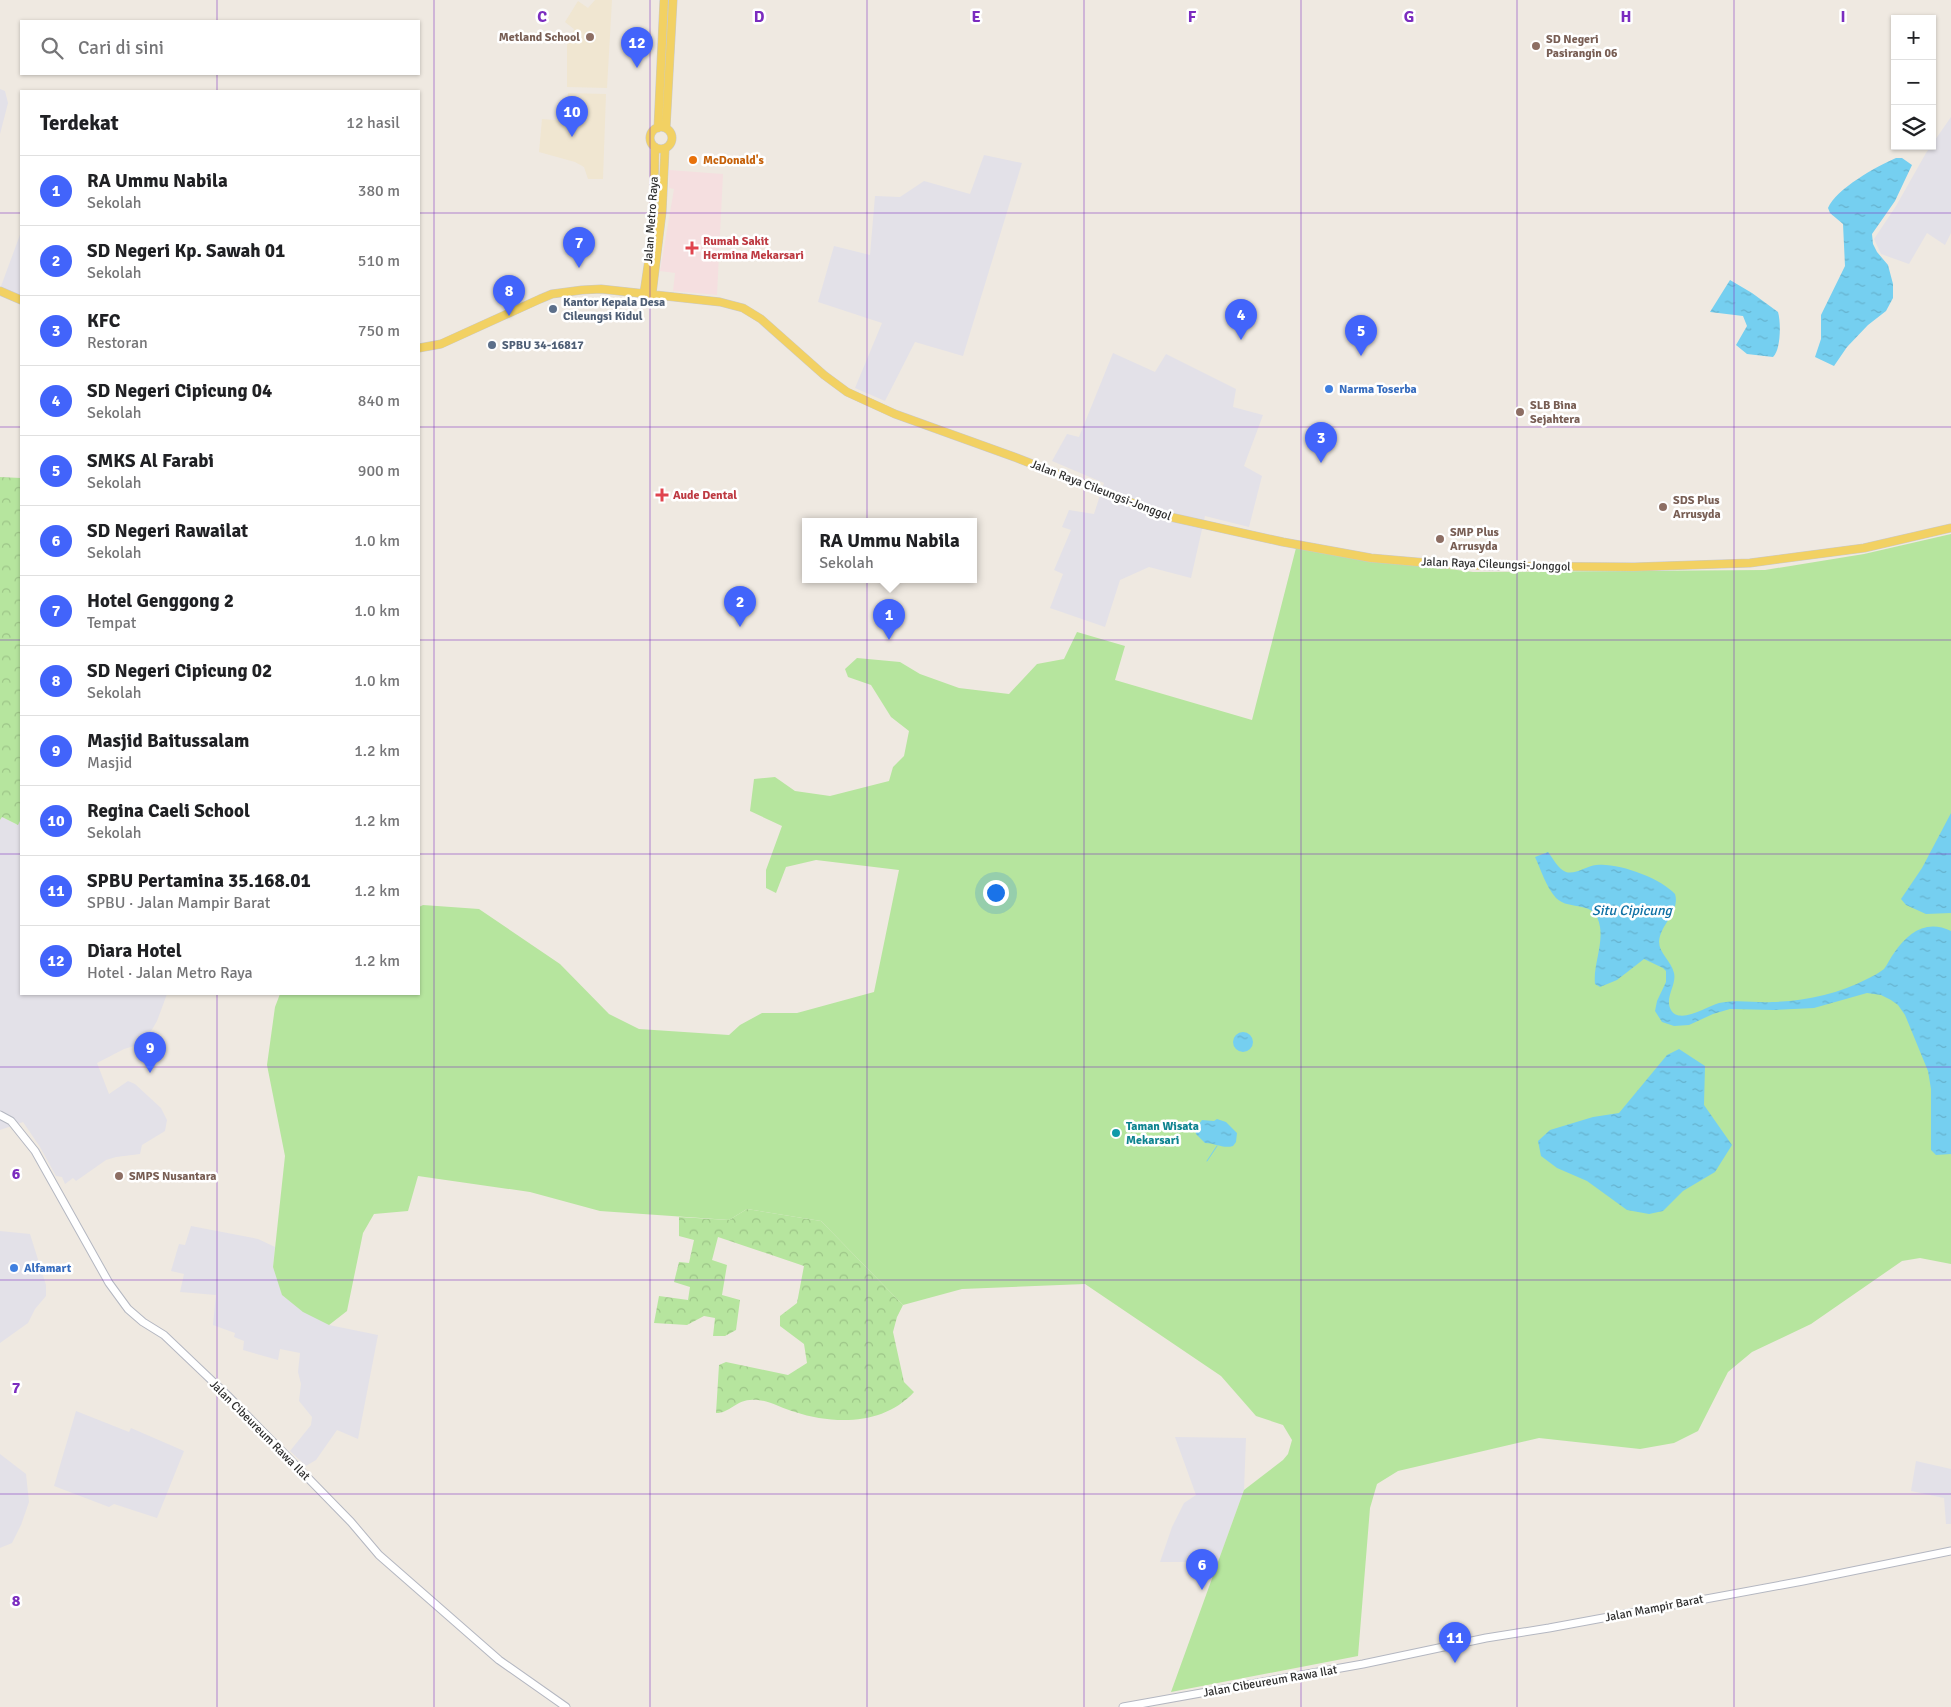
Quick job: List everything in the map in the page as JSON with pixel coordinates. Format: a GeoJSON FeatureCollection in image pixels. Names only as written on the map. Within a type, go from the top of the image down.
{"type":"FeatureCollection","features":[{"type":"Feature","properties":{"kind":"main road"},"geometry":{"type":"LineString","coordinates":[[662,128],[664,0]]}},
{"type":"Feature","properties":{"kind":"main road"},"geometry":{"type":"LineString","coordinates":[[662,128],[673,0]]}},
{"type":"Feature","properties":{"kind":"main road"},"geometry":{"type":"LineString","coordinates":[[662,128],[671,132],[672,139],[670,145],[665,149],[655,147],[651,137],[652,134],[662,128]]}},
{"type":"Feature","properties":{"kind":"main road","name":"Jalan Metro Raya"},"geometry":{"type":"LineString","coordinates":[[648,294],[653,232],[655,147]]}},
{"type":"Feature","properties":{"kind":"main road","name":"Jalan Metro Raya"},"geometry":{"type":"LineString","coordinates":[[648,294],[662,212],[665,149]]}},
{"type":"Feature","properties":{"kind":"main road","name":"Jalan Raya Cileungsi-Jonggol"},"geometry":{"type":"LineString","coordinates":[[420,348],[441,344],[526,304],[552,294],[601,289],[720,302],[742,308],[761,319],[824,375],[847,392],[882,409],[1026,461],[1150,511],[1205,526],[1352,554],[1440,564],[1484,566],[1634,567],[1725,564],[1760,562],[1864,548],[1951,528]]}},
{"type":"Feature","properties":{"kind":"main road"},"geometry":{"type":"LineString","coordinates":[[0,291],[20,300]]}},
{"type":"Feature","properties":{"kind":"street","name":"Jalan Cibeureum Rawa Ilat"},"geometry":{"type":"LineString","coordinates":[[0,1116],[11,1121],[35,1151],[109,1283],[128,1309],[143,1322],[164,1335],[228,1396],[351,1522],[379,1556],[499,1660],[566,1707]]}},
{"type":"Feature","properties":{"kind":"street","name":"Jalan Mampir Barat"},"geometry":{"type":"LineString","coordinates":[[1357,1665],[1486,1638],[1803,1581],[1951,1551]]}},
{"type":"Feature","properties":{"kind":"street","name":"Jalan Cibeureum Rawa Ilat"},"geometry":{"type":"LineString","coordinates":[[1123,1707],[1357,1665]]}},
{"type":"Feature","properties":{"kind":"shaded area","name":"Metland School"},"geometry":{"type":"Polygon","coordinates":[[[595,0],[612,0],[607,88],[567,87],[567,44],[574,29],[565,22],[578,1],[588,8],[595,0]]]}},
{"type":"Feature","properties":{"kind":"shaded area"},"geometry":{"type":"Polygon","coordinates":[[[0,89],[5,91],[8,103],[0,134],[0,89]]]}},
{"type":"Feature","properties":{"kind":"shaded area"},"geometry":{"type":"Polygon","coordinates":[[[568,93],[606,94],[603,179],[588,179],[584,167],[575,162],[539,152],[542,119],[567,121],[568,93]]]}},
{"type":"Feature","properties":{"kind":"shaded area"},"geometry":{"type":"Polygon","coordinates":[[[1951,117],[1951,233],[1945,245],[1927,233],[1909,264],[1881,254],[1874,239],[1896,206],[1928,150],[1936,150],[1936,139],[1951,117]]]}},
{"type":"Feature","properties":{"kind":"shaded area"},"geometry":{"type":"Polygon","coordinates":[[[984,155],[1022,163],[963,356],[915,342],[885,401],[855,388],[882,323],[818,302],[834,246],[870,255],[875,196],[900,197],[924,181],[970,194],[984,155]]]}},
{"type":"Feature","properties":{"kind":"shaded area","name":"Rumah Sakit Hermina Mekarsari"},"geometry":{"type":"Polygon","coordinates":[[[669,170],[723,174],[717,295],[673,291],[675,273],[660,271],[674,189],[669,188],[669,170]]]}},
{"type":"Feature","properties":{"kind":"shaded area"},"geometry":{"type":"Polygon","coordinates":[[[20,235],[20,298],[0,289],[20,235]]]}},
{"type":"Feature","properties":{"kind":"shaded area"},"geometry":{"type":"Polygon","coordinates":[[[1113,353],[1155,372],[1166,354],[1236,389],[1233,407],[1263,415],[1244,466],[1262,476],[1249,527],[1205,516],[1191,578],[1149,567],[1120,580],[1105,627],[1050,608],[1063,574],[1054,570],[1071,530],[1062,527],[1069,510],[1094,514],[1104,483],[1052,461],[1067,434],[1079,437],[1113,353]]]}},
{"type":"Feature","properties":{"kind":"shaded area"},"geometry":{"type":"Polygon","coordinates":[[[2,817],[18,825],[20,821],[20,995],[167,995],[157,1021],[141,1044],[124,1049],[97,1063],[109,1094],[128,1081],[135,1084],[161,1108],[167,1120],[165,1131],[142,1145],[140,1154],[106,1160],[76,1181],[73,1178],[65,1184],[62,1177],[56,1176],[23,1122],[0,1130],[0,820],[2,817]]]}},
{"type":"Feature","properties":{"kind":"shaded area"},"geometry":{"type":"Polygon","coordinates":[[[191,1226],[258,1239],[275,1247],[273,1267],[329,1325],[378,1335],[358,1439],[337,1430],[316,1460],[306,1466],[290,1451],[311,1425],[312,1417],[299,1401],[301,1384],[298,1372],[300,1353],[280,1349],[278,1360],[243,1350],[244,1341],[234,1337],[235,1333],[213,1325],[216,1295],[180,1292],[184,1274],[171,1271],[179,1244],[185,1245],[191,1226]]]}},
{"type":"Feature","properties":{"kind":"shaded area","name":"Alfamart"},"geometry":{"type":"Polygon","coordinates":[[[0,1231],[30,1234],[46,1285],[46,1296],[35,1309],[28,1323],[0,1343],[0,1231]]]}},
{"type":"Feature","properties":{"kind":"shaded area"},"geometry":{"type":"Polygon","coordinates":[[[76,1411],[129,1432],[131,1428],[184,1451],[157,1518],[114,1504],[109,1507],[54,1486],[76,1411]]]}},
{"type":"Feature","properties":{"kind":"shaded area"},"geometry":{"type":"Polygon","coordinates":[[[1175,1437],[1246,1438],[1244,1490],[1218,1562],[1160,1562],[1172,1527],[1184,1503],[1196,1495],[1175,1437]]]}},
{"type":"Feature","properties":{"kind":"shaded area"},"geometry":{"type":"Polygon","coordinates":[[[0,1454],[26,1474],[29,1502],[12,1543],[0,1548],[0,1454]]]}},
{"type":"Feature","properties":{"kind":"shaded area"},"geometry":{"type":"Polygon","coordinates":[[[1916,1461],[1951,1469],[1951,1524],[1946,1524],[1944,1498],[1911,1491],[1916,1461]]]}},
{"type":"Feature","properties":{"kind":"green space"},"geometry":{"type":"Polygon","coordinates":[[[0,477],[20,478],[20,821],[18,825],[2,817],[0,820],[0,477]]]}},
{"type":"Feature","properties":{"kind":"green space","name":"Taman Wisata Mekarsari"},"geometry":{"type":"Polygon","coordinates":[[[1951,534],[1951,1264],[1920,1258],[1902,1261],[1811,1324],[1752,1352],[1728,1372],[1698,1431],[1674,1443],[1640,1449],[1539,1438],[1398,1471],[1377,1484],[1370,1508],[1358,1656],[1171,1692],[1244,1490],[1283,1460],[1288,1454],[1292,1440],[1283,1425],[1256,1416],[1221,1376],[1085,1284],[962,1289],[903,1305],[821,1221],[747,1209],[729,1220],[600,1211],[530,1192],[418,1176],[408,1211],[374,1214],[363,1233],[347,1311],[329,1325],[303,1312],[282,1295],[273,1267],[285,1156],[267,1065],[275,1007],[280,995],[420,995],[420,906],[423,905],[479,909],[560,964],[609,1014],[639,1029],[729,1035],[740,1025],[762,1013],[797,1013],[874,992],[899,870],[816,860],[786,867],[776,893],[766,888],[766,870],[782,826],[750,811],[754,779],[775,777],[795,791],[830,796],[889,781],[893,767],[904,756],[909,731],[891,717],[871,685],[848,677],[845,669],[857,658],[900,662],[920,674],[959,688],[1009,694],[1037,664],[1064,659],[1077,632],[1125,646],[1115,680],[1252,720],[1296,548],[1336,555],[1473,572],[1765,570],[1864,554],[1951,534]]]}},
{"type":"Feature","properties":{"kind":"green space"},"geometry":{"type":"Polygon","coordinates":[[[747,1209],[821,1221],[903,1305],[893,1332],[904,1382],[914,1392],[902,1403],[874,1416],[842,1420],[810,1416],[758,1400],[745,1401],[726,1411],[716,1413],[719,1365],[726,1362],[788,1375],[807,1363],[804,1344],[780,1326],[780,1316],[797,1303],[804,1266],[718,1237],[712,1260],[727,1265],[722,1295],[740,1300],[736,1330],[725,1336],[713,1336],[715,1318],[704,1316],[687,1325],[654,1323],[659,1296],[688,1300],[690,1287],[674,1282],[679,1262],[689,1263],[694,1240],[679,1236],[679,1217],[729,1220],[747,1209]]]}},
{"type":"Feature","properties":{"kind":"water"},"geometry":{"type":"Polygon","coordinates":[[[1896,158],[1902,158],[1912,165],[1895,201],[1872,234],[1873,244],[1877,252],[1888,265],[1893,284],[1893,298],[1886,311],[1868,325],[1847,347],[1834,366],[1815,357],[1821,339],[1821,315],[1845,266],[1843,224],[1830,213],[1828,208],[1839,193],[1848,186],[1868,172],[1896,158]]]}},
{"type":"Feature","properties":{"kind":"water"},"geometry":{"type":"Polygon","coordinates":[[[1730,280],[1778,312],[1780,322],[1779,342],[1773,357],[1747,354],[1736,345],[1747,326],[1743,316],[1710,312],[1730,280]]]}},
{"type":"Feature","properties":{"kind":"water"},"geometry":{"type":"Polygon","coordinates":[[[1951,813],[1951,913],[1926,914],[1906,905],[1901,899],[1922,868],[1951,813]]]}},
{"type":"Feature","properties":{"kind":"water","name":"Situ Cipicung"},"geometry":{"type":"Polygon","coordinates":[[[1548,852],[1558,866],[1566,872],[1570,873],[1596,865],[1615,866],[1638,872],[1660,882],[1675,894],[1674,910],[1662,931],[1659,941],[1661,951],[1670,963],[1674,973],[1669,1005],[1675,1014],[1681,1016],[1719,1003],[1785,1001],[1833,993],[1874,976],[1885,967],[1905,939],[1919,930],[1934,926],[1951,931],[1951,1154],[1936,1155],[1931,1150],[1931,1089],[1928,1071],[1905,1015],[1898,1005],[1881,995],[1867,993],[1814,1008],[1774,1010],[1730,1009],[1713,1014],[1689,1025],[1674,1026],[1662,1022],[1655,1011],[1657,1001],[1666,982],[1666,971],[1663,968],[1644,959],[1617,980],[1600,987],[1595,984],[1595,970],[1601,934],[1598,918],[1588,909],[1562,902],[1552,894],[1535,857],[1548,852]]]}},
{"type":"Feature","properties":{"kind":"water"},"geometry":{"type":"Polygon","coordinates":[[[1239,1032],[1247,1032],[1253,1038],[1253,1046],[1247,1052],[1239,1052],[1233,1046],[1233,1038],[1239,1032]]]}},
{"type":"Feature","properties":{"kind":"water"},"geometry":{"type":"Polygon","coordinates":[[[1679,1049],[1705,1066],[1704,1105],[1732,1145],[1715,1172],[1683,1191],[1663,1211],[1649,1214],[1627,1210],[1587,1181],[1557,1168],[1541,1156],[1538,1141],[1550,1130],[1593,1117],[1619,1113],[1667,1055],[1679,1049]]]}},
{"type":"Feature","properties":{"kind":"water"},"geometry":{"type":"Polygon","coordinates":[[[1217,1119],[1226,1122],[1237,1133],[1236,1142],[1233,1146],[1226,1147],[1205,1143],[1196,1134],[1195,1129],[1202,1120],[1214,1121],[1217,1119]]]}},
{"type":"Feature","properties":{"kind":"waterway"},"geometry":{"type":"LineString","coordinates":[[1207,1161],[1217,1146]]}},
{"type":"Feature","properties":{"kind":"place","name":"Metland School"},"geometry":{"type":"Point","coordinates":[590,37]}},
{"type":"Feature","properties":{"kind":"place","name":"SD Negeri Pasirangin 06"},"geometry":{"type":"Point","coordinates":[1536,46]}},
{"type":"Feature","properties":{"kind":"place","name":"Diara Hotel"},"geometry":{"type":"Point","coordinates":[637,68]}},
{"type":"Feature","properties":{"kind":"place","name":"Regina Caeli School"},"geometry":{"type":"Point","coordinates":[572,137]}},
{"type":"Feature","properties":{"kind":"place","name":"McDonald's"},"geometry":{"type":"Point","coordinates":[693,160]}},
{"type":"Feature","properties":{"kind":"place","name":"Rumah Sakit Hermina Mekarsari"},"geometry":{"type":"Point","coordinates":[692,248]}},
{"type":"Feature","properties":{"kind":"place","name":"Hotel Genggong 2"},"geometry":{"type":"Point","coordinates":[579,268]}},
{"type":"Feature","properties":{"kind":"place","name":"Kantor Kepala Desa Cileungsi Kidul"},"geometry":{"type":"Point","coordinates":[553,309]}},
{"type":"Feature","properties":{"kind":"place","name":"SD Negeri Cipicung 02"},"geometry":{"type":"Point","coordinates":[509,316]}},
{"type":"Feature","properties":{"kind":"place","name":"SD Negeri Cipicung 04"},"geometry":{"type":"Point","coordinates":[1241,340]}},
{"type":"Feature","properties":{"kind":"place","name":"SPBU 34-16817"},"geometry":{"type":"Point","coordinates":[492,345]}},
{"type":"Feature","properties":{"kind":"place","name":"SMKS Al Farabi"},"geometry":{"type":"Point","coordinates":[1361,356]}},
{"type":"Feature","properties":{"kind":"place","name":"Narma Toserba"},"geometry":{"type":"Point","coordinates":[1329,389]}},
{"type":"Feature","properties":{"kind":"place","name":"SLB Bina Sejahtera"},"geometry":{"type":"Point","coordinates":[1520,412]}},
{"type":"Feature","properties":{"kind":"place","name":"KFC"},"geometry":{"type":"Point","coordinates":[1321,463]}},
{"type":"Feature","properties":{"kind":"place","name":"Aude Dental"},"geometry":{"type":"Point","coordinates":[662,495]}},
{"type":"Feature","properties":{"kind":"place","name":"SDS Plus Arrusyda"},"geometry":{"type":"Point","coordinates":[1663,507]}},
{"type":"Feature","properties":{"kind":"place","name":"SMP Plus Arrusyda"},"geometry":{"type":"Point","coordinates":[1440,539]}},
{"type":"Feature","properties":{"kind":"place","name":"SD Negeri Kp. Sawah 01"},"geometry":{"type":"Point","coordinates":[740,627]}},
{"type":"Feature","properties":{"kind":"place","name":"RA Ummu Nabila"},"geometry":{"type":"Point","coordinates":[889,640]}},
{"type":"Feature","properties":{"kind":"place","name":"Masjid Baitussalam"},"geometry":{"type":"Point","coordinates":[150,1073]}},
{"type":"Feature","properties":{"kind":"place","name":"Taman Wisata Mekarsari"},"geometry":{"type":"Point","coordinates":[1116,1133]}},
{"type":"Feature","properties":{"kind":"place","name":"SMPS Nusantara"},"geometry":{"type":"Point","coordinates":[119,1176]}},
{"type":"Feature","properties":{"kind":"place","name":"Alfamart"},"geometry":{"type":"Point","coordinates":[14,1268]}},
{"type":"Feature","properties":{"kind":"place","name":"SD Negeri Rawailat"},"geometry":{"type":"Point","coordinates":[1202,1590]}},
{"type":"Feature","properties":{"kind":"place","name":"SPBU Pertamina 35.168.01"},"geometry":{"type":"Point","coordinates":[1455,1663]}}]}
